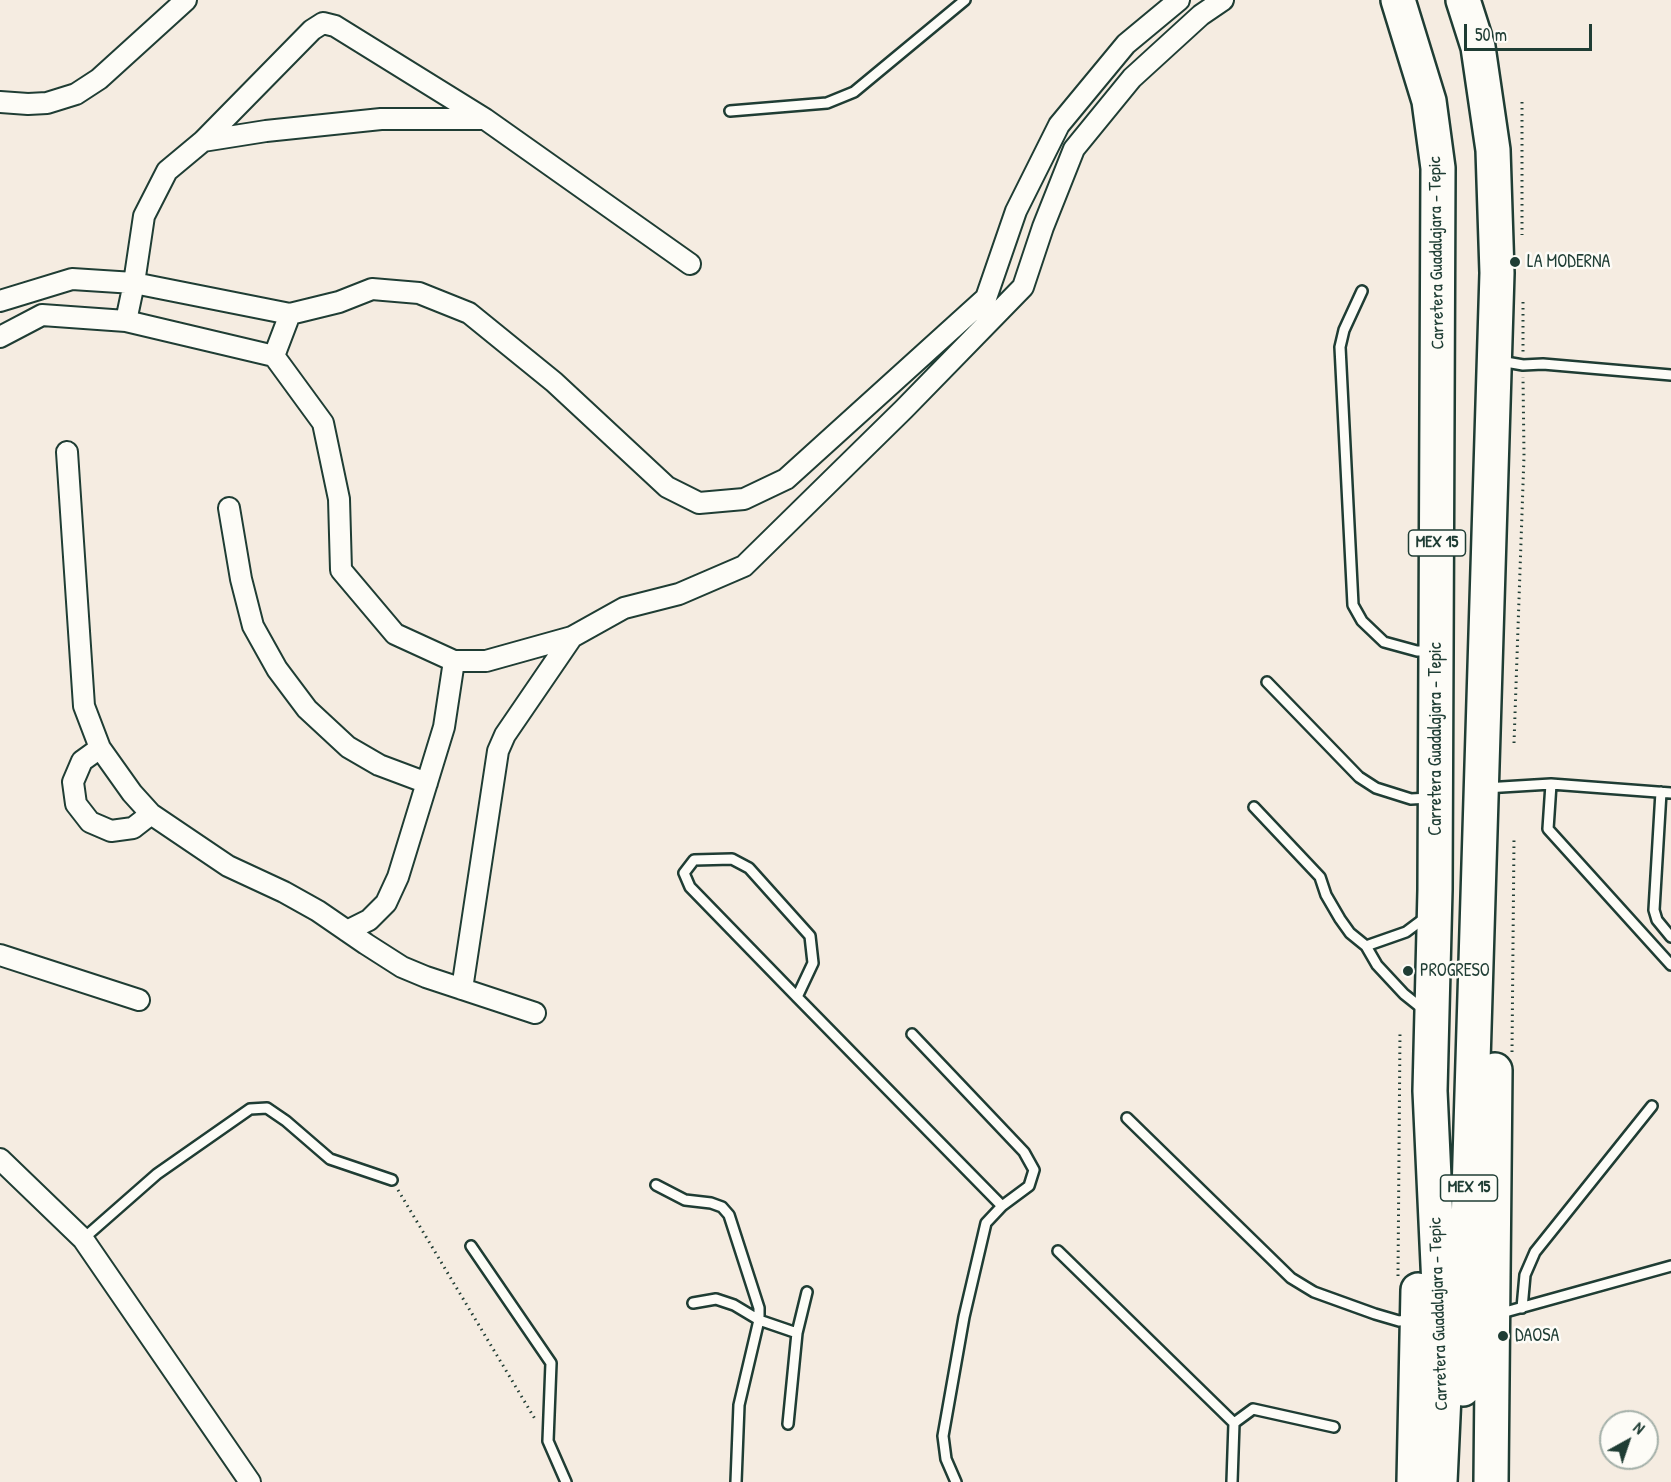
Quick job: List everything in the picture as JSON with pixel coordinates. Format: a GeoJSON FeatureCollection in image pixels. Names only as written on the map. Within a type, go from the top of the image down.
{"type":"FeatureCollection","features":[{"type":"Feature","properties":{"kind":"highway","name":"Carretera Guadalajara - Tepic"},"geometry":{"type":"LineString","coordinates":[[1398,0],[1429,101],[1438,168],[1436,798],[1430,1091],[1444,1395],[1440,1482]]}},
{"type":"Feature","properties":{"kind":"highway","name":"Carretera Guadalajara - Tepic"},"geometry":{"type":"LineString","coordinates":[[1461,1482],[1481,788],[1509,362],[1497,273],[1493,150],[1478,47],[1463,0]]}},
{"type":"Feature","properties":{"kind":"highway"},"geometry":{"type":"LineString","coordinates":[[1478,895],[1495,1068],[1507,1312],[1491,1482]]}},
{"type":"Feature","properties":{"kind":"highway"},"geometry":{"type":"LineString","coordinates":[[1414,1482],[1420,1161],[1430,1091]]}},
{"type":"Feature","properties":{"kind":"street"},"geometry":{"type":"LineString","coordinates":[[0,102],[47,103],[76,94],[99,80],[186,0]]}},
{"type":"Feature","properties":{"kind":"street"},"geometry":{"type":"LineString","coordinates":[[0,301],[72,279],[134,283],[290,314],[339,302],[372,289],[419,293],[469,314],[554,382],[667,487],[699,503],[744,499],[786,479],[986,298],[1016,211],[1059,125],[1126,44],[1179,0]]}},
{"type":"Feature","properties":{"kind":"street"},"geometry":{"type":"LineString","coordinates":[[0,337],[42,315],[126,321],[274,356],[323,423],[339,499],[341,570],[395,634],[454,661],[486,662],[572,637],[624,608],[679,594],[744,566],[904,409],[1023,287],[1074,149],[1132,78],[1201,15],[1223,0]]}},
{"type":"Feature","properties":{"kind":"street"},"geometry":{"type":"LineString","coordinates":[[126,321],[144,216],[167,171],[203,141],[312,30],[323,23],[335,26],[485,119],[690,264]]}},
{"type":"Feature","properties":{"kind":"street"},"geometry":{"type":"LineString","coordinates":[[1126,44],[1148,63]]}},
{"type":"Feature","properties":{"kind":"street"},"geometry":{"type":"LineString","coordinates":[[203,141],[266,130],[381,119],[485,119]]}},
{"type":"Feature","properties":{"kind":"street"},"geometry":{"type":"LineString","coordinates":[[1029,185],[1055,198]]}},
{"type":"Feature","properties":{"kind":"street"},"geometry":{"type":"LineString","coordinates":[[1000,258],[1029,269]]}},
{"type":"Feature","properties":{"kind":"street"},"geometry":{"type":"LineString","coordinates":[[274,356],[290,314]]}},
{"type":"Feature","properties":{"kind":"street"},"geometry":{"type":"LineString","coordinates":[[884,391],[904,409]]}},
{"type":"Feature","properties":{"kind":"street"},"geometry":{"type":"LineString","coordinates":[[67,452],[84,706],[100,748],[132,793],[151,814],[228,866],[309,906],[402,967],[534,1013]]}},
{"type":"Feature","properties":{"kind":"street"},"geometry":{"type":"LineString","coordinates":[[229,508],[241,579],[253,626],[277,669],[307,709],[348,747],[379,765],[427,783]]}},
{"type":"Feature","properties":{"kind":"street"},"geometry":{"type":"LineString","coordinates":[[462,988],[498,751],[505,735],[572,637]]}},
{"type":"Feature","properties":{"kind":"street"},"geometry":{"type":"LineString","coordinates":[[347,931],[369,920],[386,903],[398,876],[444,727],[454,661]]}},
{"type":"Feature","properties":{"kind":"street"},"geometry":{"type":"LineString","coordinates":[[100,748],[82,761],[73,782],[76,804],[90,822],[111,831],[133,828],[151,814]]}},
{"type":"Feature","properties":{"kind":"street"},"geometry":{"type":"LineString","coordinates":[[0,955],[139,999]]}},
{"type":"Feature","properties":{"kind":"street"},"geometry":{"type":"LineString","coordinates":[[0,1159],[83,1239],[250,1482]]}},
{"type":"Feature","properties":{"kind":"lane"},"geometry":{"type":"LineString","coordinates":[[730,111],[827,103],[854,92],[965,0]]}},
{"type":"Feature","properties":{"kind":"lane"},"geometry":{"type":"LineString","coordinates":[[1362,291],[1344,330],[1340,347],[1353,605],[1362,621],[1384,642],[1417,651],[1436,651]]}},
{"type":"Feature","properties":{"kind":"lane"},"geometry":{"type":"LineString","coordinates":[[1509,362],[1671,375]]}},
{"type":"Feature","properties":{"kind":"lane"},"geometry":{"type":"LineString","coordinates":[[1267,682],[1359,777],[1376,788],[1411,799],[1436,798]]}},
{"type":"Feature","properties":{"kind":"lane"},"geometry":{"type":"LineString","coordinates":[[1551,784],[1548,829],[1671,964]]}},
{"type":"Feature","properties":{"kind":"lane"},"geometry":{"type":"LineString","coordinates":[[1481,788],[1551,784],[1666,792],[1654,910],[1657,920],[1671,937]]}},
{"type":"Feature","properties":{"kind":"lane"},"geometry":{"type":"LineString","coordinates":[[1254,807],[1320,877],[1326,895],[1340,919],[1350,933],[1366,946],[1377,965],[1389,979],[1431,1016]]}},
{"type":"Feature","properties":{"kind":"lane"},"geometry":{"type":"LineString","coordinates":[[797,997],[813,963],[810,936],[749,868],[732,859],[694,860],[684,873],[690,887],[797,997],[1002,1206]]}},
{"type":"Feature","properties":{"kind":"lane"},"geometry":{"type":"LineString","coordinates":[[1366,946],[1406,932],[1434,911]]}},
{"type":"Feature","properties":{"kind":"lane"},"geometry":{"type":"LineString","coordinates":[[912,1034],[1024,1152],[1034,1170],[1029,1186],[1002,1206],[986,1223],[964,1317],[943,1436],[946,1459],[956,1482]]}},
{"type":"Feature","properties":{"kind":"lane"},"geometry":{"type":"LineString","coordinates":[[1507,1312],[1535,1252],[1652,1106]]}},
{"type":"Feature","properties":{"kind":"lane"},"geometry":{"type":"LineString","coordinates":[[83,1239],[156,1174],[250,1109],[267,1108],[286,1121],[330,1159],[392,1180]]}},
{"type":"Feature","properties":{"kind":"lane"},"geometry":{"type":"LineString","coordinates":[[1126,1118],[1291,1278],[1314,1292],[1375,1314],[1399,1321],[1418,1318]]}},
{"type":"Feature","properties":{"kind":"lane"},"geometry":{"type":"LineString","coordinates":[[656,1185],[685,1200],[711,1203],[722,1208],[729,1215],[759,1308],[759,1320],[739,1405],[736,1482]]}},
{"type":"Feature","properties":{"kind":"lane"},"geometry":{"type":"LineString","coordinates":[[471,1246],[550,1363],[548,1441],[566,1482]]}},
{"type":"Feature","properties":{"kind":"lane"},"geometry":{"type":"LineString","coordinates":[[1058,1251],[1234,1423],[1232,1482]]}},
{"type":"Feature","properties":{"kind":"lane"},"geometry":{"type":"LineString","coordinates":[[1507,1312],[1671,1266]]}},
{"type":"Feature","properties":{"kind":"lane"},"geometry":{"type":"LineString","coordinates":[[788,1424],[797,1333],[807,1292]]}},
{"type":"Feature","properties":{"kind":"lane"},"geometry":{"type":"LineString","coordinates":[[693,1303],[716,1299],[734,1305],[759,1320],[797,1333]]}},
{"type":"Feature","properties":{"kind":"lane"},"geometry":{"type":"LineString","coordinates":[[1234,1423],[1253,1409],[1334,1427]]}},
{"type":"Feature","properties":{"kind":"path"},"geometry":{"type":"LineString","coordinates":[[1522,102],[1522,245]]}},
{"type":"Feature","properties":{"kind":"path"},"geometry":{"type":"LineString","coordinates":[[1514,743],[1524,456],[1509,362],[1523,293]]}},
{"type":"Feature","properties":{"kind":"path"},"geometry":{"type":"LineString","coordinates":[[1398,1196],[1400,1030]]}},
{"type":"Feature","properties":{"kind":"path"},"geometry":{"type":"LineString","coordinates":[[392,1180],[548,1441]]}},
{"type":"Feature","properties":{"kind":"place","name":"LA MODERNA"},"geometry":{"type":"Point","coordinates":[1515,262]}},
{"type":"Feature","properties":{"kind":"place","name":"PROGRESO"},"geometry":{"type":"Point","coordinates":[1408,971]}},
{"type":"Feature","properties":{"kind":"place","name":"DAOSA"},"geometry":{"type":"Point","coordinates":[1503,1336]}}]}
